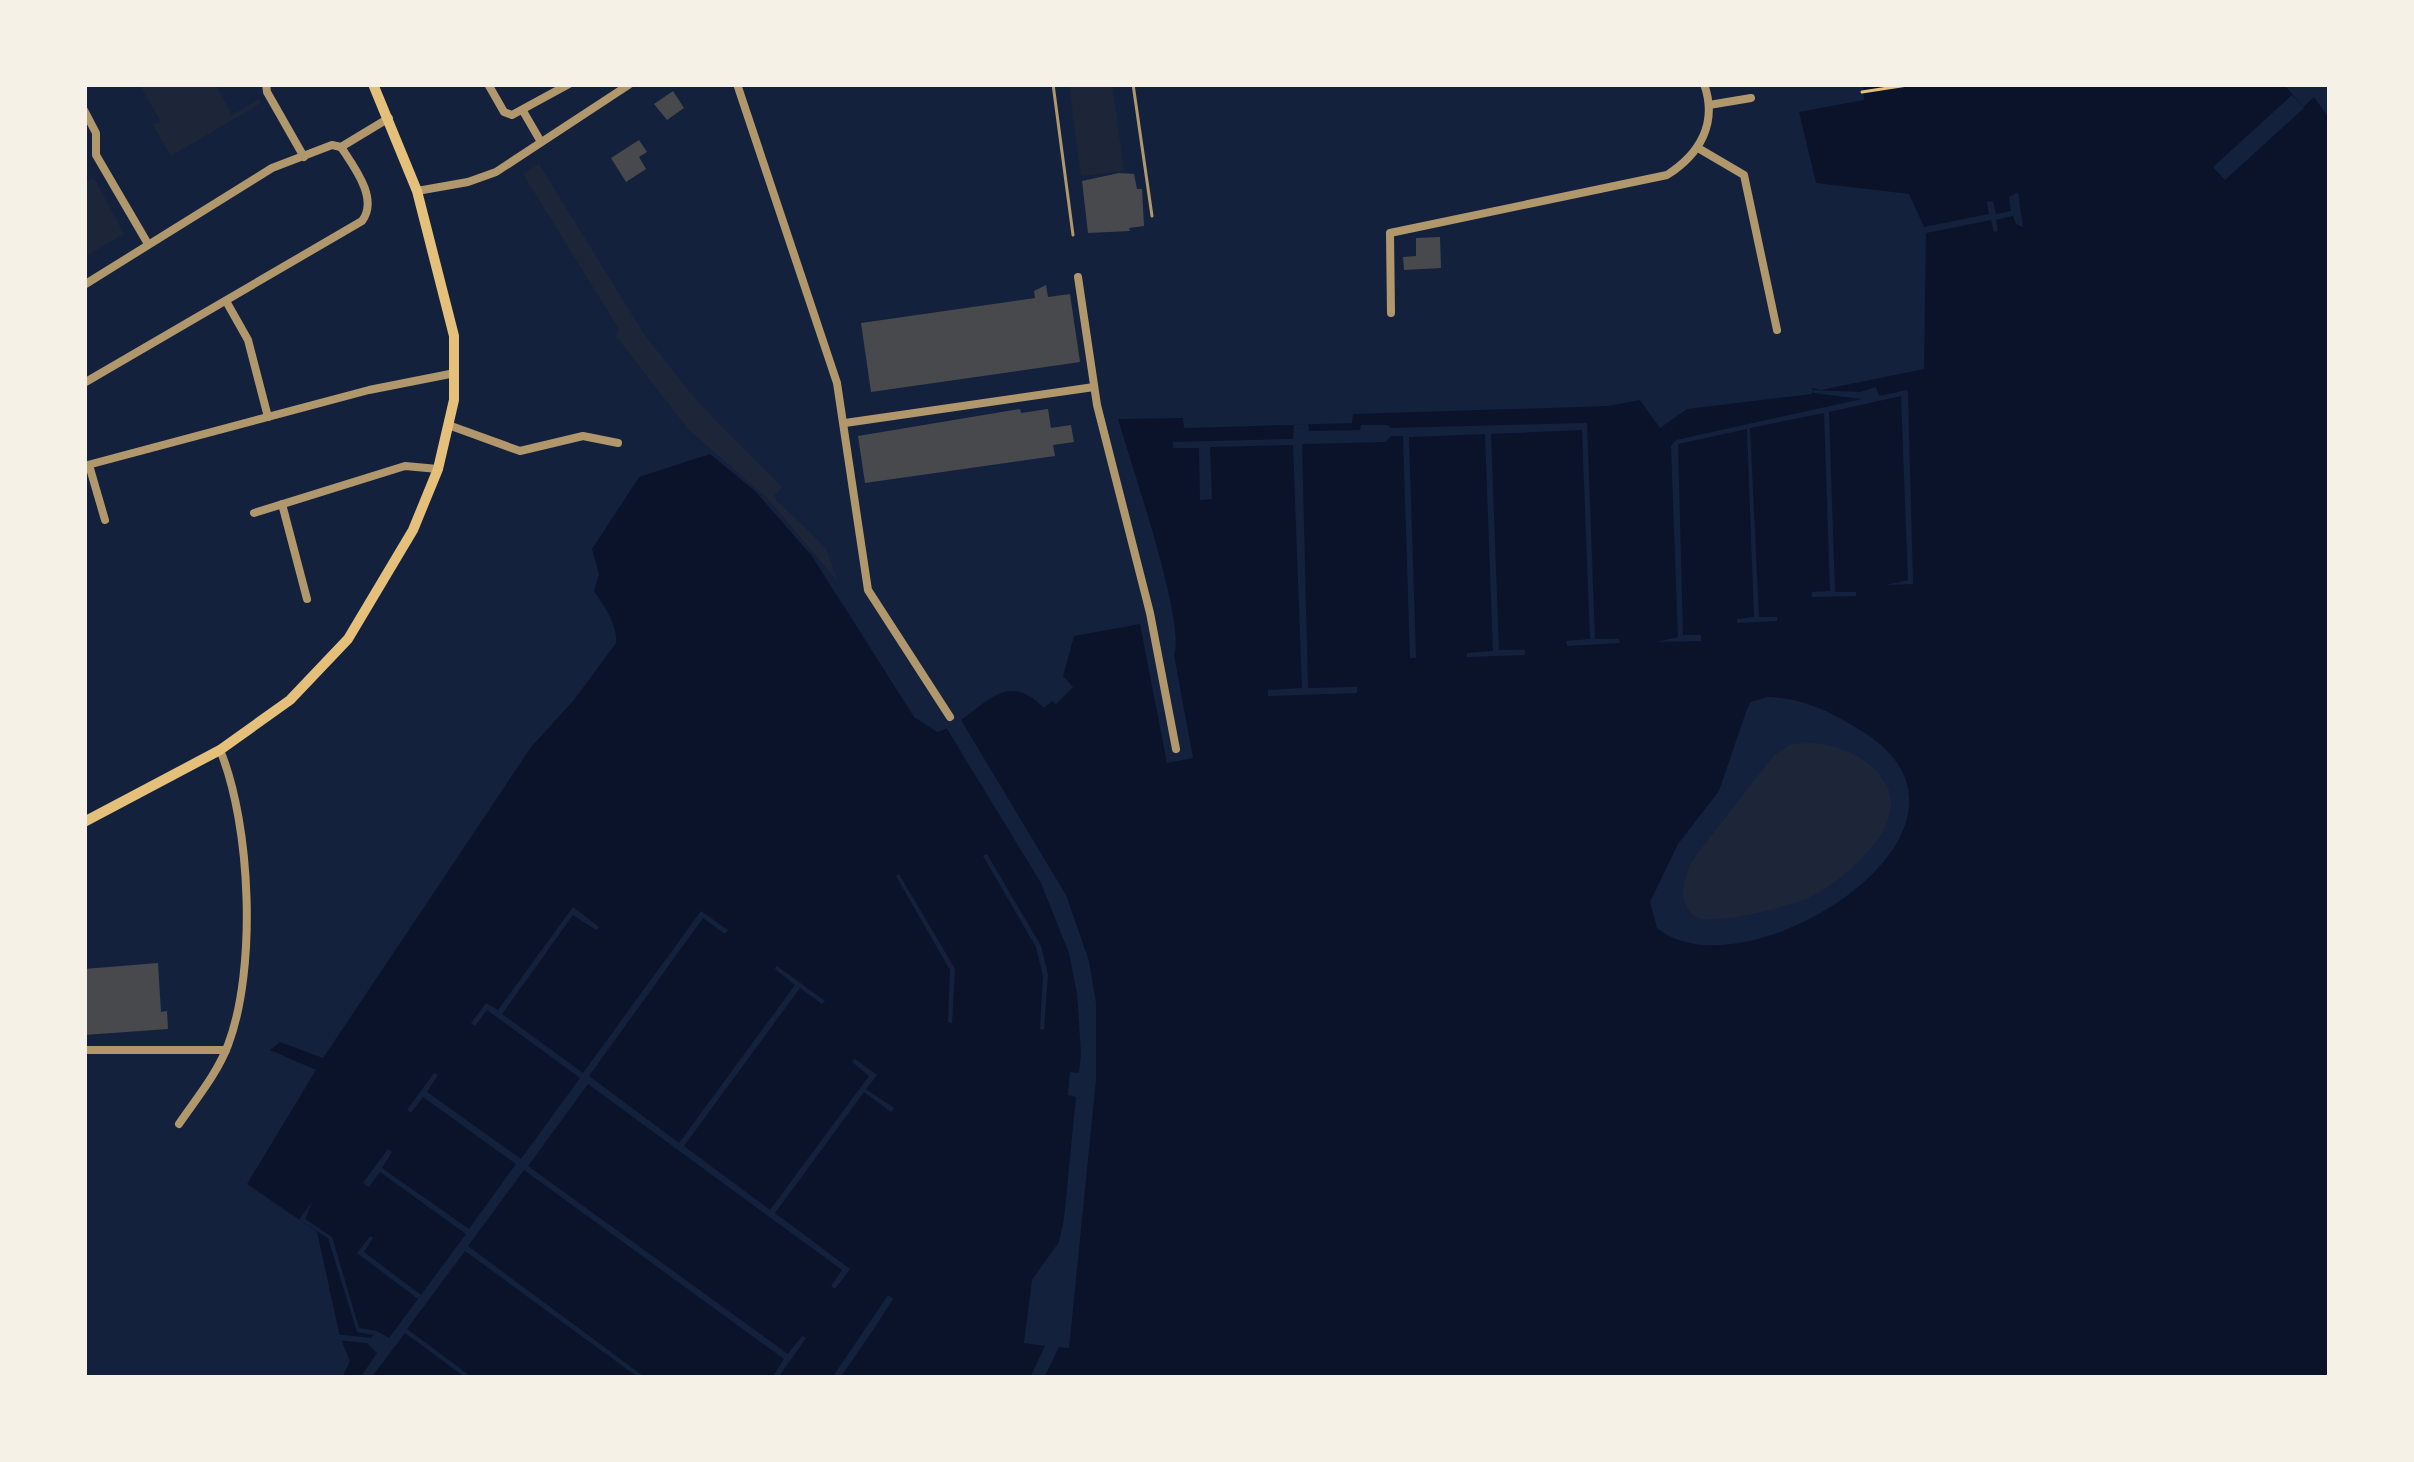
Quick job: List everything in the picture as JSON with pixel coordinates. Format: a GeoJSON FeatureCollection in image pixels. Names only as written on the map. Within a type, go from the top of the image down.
{"type":"FeatureCollection","features":[{"type":"Feature","properties":{"kind":"main road"},"geometry":{"type":"LineString","coordinates":[[84,822],[220,750],[290,700],[348,639],[413,530],[438,469],[451,426],[456,373],[450,318],[417,191],[373,84]]}},
{"type":"Feature","properties":{"kind":"street"},"geometry":{"type":"LineString","coordinates":[[266,84],[304,157]]}},
{"type":"Feature","properties":{"kind":"street"},"geometry":{"type":"LineString","coordinates":[[488,84],[504,112],[512,115],[569,84]]}},
{"type":"Feature","properties":{"kind":"street"},"geometry":{"type":"LineString","coordinates":[[417,191],[485,177],[630,84]]}},
{"type":"Feature","properties":{"kind":"street"},"geometry":{"type":"LineString","coordinates":[[737,84],[828,350],[845,423],[868,590],[950,717]]}},
{"type":"Feature","properties":{"kind":"street"},"geometry":{"type":"LineString","coordinates":[[1390,313],[1388,237],[1664,177],[1698,148],[1709,105],[1704,84]]}},
{"type":"Feature","properties":{"kind":"street"},"geometry":{"type":"LineString","coordinates":[[1709,105],[1751,98]]}},
{"type":"Feature","properties":{"kind":"street"},"geometry":{"type":"LineString","coordinates":[[84,110],[96,133],[96,155],[148,244]]}},
{"type":"Feature","properties":{"kind":"street"},"geometry":{"type":"LineString","coordinates":[[523,111],[542,142]]}},
{"type":"Feature","properties":{"kind":"street"},"geometry":{"type":"LineString","coordinates":[[84,285],[279,165],[330,146],[341,147],[389,118]]}},
{"type":"Feature","properties":{"kind":"street"},"geometry":{"type":"LineString","coordinates":[[84,383],[367,217],[366,191],[341,147]]}},
{"type":"Feature","properties":{"kind":"street"},"geometry":{"type":"LineString","coordinates":[[1698,148],[1744,176],[1777,330]]}},
{"type":"Feature","properties":{"kind":"street"},"geometry":{"type":"LineString","coordinates":[[84,162],[96,155]]}},
{"type":"Feature","properties":{"kind":"street"},"geometry":{"type":"LineString","coordinates":[[1078,277],[1094,387],[1150,613],[1176,749]]}},
{"type":"Feature","properties":{"kind":"street"},"geometry":{"type":"LineString","coordinates":[[226,301],[248,340],[268,417]]}},
{"type":"Feature","properties":{"kind":"street"},"geometry":{"type":"LineString","coordinates":[[104,520],[87,466],[417,379],[456,373]]}},
{"type":"Feature","properties":{"kind":"street"},"geometry":{"type":"LineString","coordinates":[[845,423],[1094,387]]}},
{"type":"Feature","properties":{"kind":"street"},"geometry":{"type":"LineString","coordinates":[[451,426],[520,451],[583,436],[618,443]]}},
{"type":"Feature","properties":{"kind":"street"},"geometry":{"type":"LineString","coordinates":[[254,512],[405,466],[438,469]]}},
{"type":"Feature","properties":{"kind":"street"},"geometry":{"type":"LineString","coordinates":[[282,504],[307,598]]}},
{"type":"Feature","properties":{"kind":"street"},"geometry":{"type":"LineString","coordinates":[[178,1124],[226,1050],[241,1007],[247,953],[237,801],[220,750]]}},
{"type":"Feature","properties":{"kind":"street"},"geometry":{"type":"LineString","coordinates":[[84,1050],[226,1050]]}},
{"type":"Feature","properties":{"kind":"lane"},"geometry":{"type":"LineString","coordinates":[[1053,84],[1072,235]]}},
{"type":"Feature","properties":{"kind":"lane"},"geometry":{"type":"LineString","coordinates":[[1133,84],[1152,216]]}},
{"type":"Feature","properties":{"kind":"path"},"geometry":{"type":"LineString","coordinates":[[1862,92],[1914,84]]}},
{"type":"Feature","properties":{"kind":"shaded area"},"geometry":{"type":"Polygon","coordinates":[[[139,84],[220,84],[217,87],[232,115],[259,99],[261,103],[171,156],[152,124],[161,122],[139,84]]]}},
{"type":"Feature","properties":{"kind":"shaded area"},"geometry":{"type":"Polygon","coordinates":[[[1069,84],[1112,84],[1124,171],[1081,176],[1069,84]]]}},
{"type":"Feature","properties":{"kind":"shaded area"},"geometry":{"type":"Polygon","coordinates":[[[1863,84],[2284,84],[2303,107],[2314,97],[2330,119],[2330,1378],[342,1378],[350,1361],[340,1337],[317,1232],[247,1184],[316,1070],[270,1050],[280,1042],[323,1058],[531,747],[616,643],[613,623],[594,591],[599,574],[592,549],[639,477],[710,454],[755,491],[812,556],[914,717],[937,732],[1002,693],[1015,691],[1044,708],[1052,701],[1056,704],[1073,687],[1063,676],[1074,636],[1140,624],[1167,763],[1193,758],[1165,577],[1118,419],[1183,418],[1184,428],[1352,423],[1353,414],[1608,406],[1640,400],[1660,428],[1687,409],[1812,394],[1812,388],[1924,369],[1926,231],[1909,194],[1816,183],[1799,112],[1864,100],[1863,84]],[[1767,697],[1751,702],[1747,709],[1719,791],[1678,844],[1650,902],[1657,928],[1697,944],[1746,942],[1799,924],[1848,895],[1887,858],[1907,816],[1904,774],[1868,735],[1820,708],[1767,697]]]}},
{"type":"Feature","properties":{"kind":"shaded area"},"geometry":{"type":"Polygon","coordinates":[[[539,164],[644,334],[696,400],[782,487],[773,497],[826,548],[838,582],[770,501],[688,429],[616,336],[619,329],[523,174],[539,164]]]}},
{"type":"Feature","properties":{"kind":"shaded area"},"geometry":{"type":"Polygon","coordinates":[[[94,178],[124,234],[84,257],[84,183],[94,178]]]}},
{"type":"Feature","properties":{"kind":"shaded area"},"geometry":{"type":"Polygon","coordinates":[[[1810,743],[1854,754],[1881,776],[1891,802],[1881,835],[1854,866],[1810,897],[1740,916],[1712,920],[1694,915],[1684,893],[1694,858],[1774,755],[1792,744],[1810,743]]]}},
{"type":"Feature","properties":{"kind":"pier"},"geometry":{"type":"Polygon","coordinates":[[[2292,95],[2304,108],[2225,180],[2213,167],[2292,95]]]}},
{"type":"Feature","properties":{"kind":"pier"},"geometry":{"type":"Polygon","coordinates":[[[2018,192],[2023,227],[2013,216],[1996,220],[1998,231],[1994,232],[1991,220],[1921,234],[1919,228],[1989,214],[1987,202],[1993,201],[1996,214],[2011,211],[2009,197],[2018,192]]]}},
{"type":"Feature","properties":{"kind":"pier"},"geometry":{"type":"Polygon","coordinates":[[[1876,387],[1879,396],[1907,390],[1908,394],[1913,584],[1886,585],[1908,580],[1901,396],[1829,412],[1835,592],[1856,592],[1856,596],[1812,597],[1812,592],[1830,591],[1824,413],[1750,428],[1759,617],[1777,617],[1777,621],[1737,623],[1737,619],[1754,617],[1747,429],[1678,444],[1683,635],[1701,635],[1701,641],[1657,642],[1678,637],[1671,446],[1676,440],[1862,399],[1812,390],[1860,392],[1876,387]]]}},
{"type":"Feature","properties":{"kind":"pier"},"geometry":{"type":"Polygon","coordinates":[[[1587,423],[1595,639],[1619,639],[1620,643],[1567,646],[1566,641],[1590,639],[1582,430],[1491,434],[1499,650],[1525,650],[1525,655],[1467,657],[1467,653],[1493,651],[1485,434],[1409,437],[1416,658],[1410,658],[1403,436],[1391,436],[1385,442],[1302,444],[1308,688],[1357,687],[1357,693],[1268,696],[1268,690],[1302,688],[1293,445],[1210,447],[1212,499],[1200,500],[1199,448],[1173,448],[1173,442],[1293,439],[1294,425],[1308,424],[1309,431],[1360,430],[1361,425],[1587,423]]]}},
{"type":"Feature","properties":{"kind":"pier"},"geometry":{"type":"Polygon","coordinates":[[[958,715],[1066,895],[1089,961],[1096,1003],[1096,1080],[1069,1348],[1059,1347],[1044,1378],[1030,1378],[1045,1346],[1024,1343],[1032,1280],[1059,1242],[1064,1219],[1076,1097],[1068,1095],[1070,1072],[1079,1073],[1081,1053],[1077,993],[1069,953],[1041,883],[944,724],[958,715]]]}},
{"type":"Feature","properties":{"kind":"pier"},"geometry":{"type":"Polygon","coordinates":[[[987,854],[1041,946],[1048,975],[1044,1030],[1040,1029],[1043,976],[1036,947],[983,856],[987,854]]]}},
{"type":"Feature","properties":{"kind":"pier"},"geometry":{"type":"Polygon","coordinates":[[[899,874],[955,969],[952,1023],[948,1022],[950,970],[899,874]]]}},
{"type":"Feature","properties":{"kind":"pier"},"geometry":{"type":"Polygon","coordinates":[[[573,907],[599,927],[596,930],[573,915],[502,1014],[583,1073],[701,911],[728,930],[725,934],[703,918],[589,1076],[679,1143],[795,985],[777,966],[825,1001],[822,1004],[800,988],[684,1146],[770,1210],[869,1076],[852,1062],[855,1059],[877,1075],[866,1089],[894,1108],[891,1112],[864,1092],[775,1213],[850,1269],[835,1289],[831,1286],[842,1270],[588,1084],[528,1166],[788,1354],[802,1336],[806,1338],[778,1378],[772,1378],[784,1359],[524,1170],[468,1246],[646,1378],[639,1378],[465,1251],[407,1329],[473,1378],[466,1378],[405,1333],[371,1378],[360,1378],[377,1353],[367,1343],[335,1340],[333,1334],[374,1335],[357,1332],[328,1238],[299,1220],[312,1202],[305,1219],[332,1237],[359,1328],[389,1338],[418,1299],[357,1253],[370,1236],[364,1252],[421,1295],[466,1234],[380,1172],[369,1187],[363,1183],[388,1149],[392,1152],[382,1168],[469,1229],[516,1164],[423,1097],[411,1113],[407,1110],[434,1073],[438,1075],[427,1092],[521,1159],[580,1078],[487,1010],[475,1026],[471,1023],[486,1003],[498,1010],[573,907]]]}},
{"type":"Feature","properties":{"kind":"pier"},"geometry":{"type":"Polygon","coordinates":[[[888,1295],[893,1299],[873,1330],[840,1378],[832,1378],[888,1295]]]}},
{"type":"Feature","properties":{"kind":"building"},"geometry":{"type":"Polygon","coordinates":[[[673,91],[684,108],[667,120],[654,104],[673,91]]]}},
{"type":"Feature","properties":{"kind":"building"},"geometry":{"type":"Polygon","coordinates":[[[639,140],[647,152],[639,157],[646,169],[626,182],[611,158],[639,140]]]}},
{"type":"Feature","properties":{"kind":"building"},"geometry":{"type":"Polygon","coordinates":[[[1134,174],[1137,189],[1142,189],[1144,226],[1088,233],[1082,181],[1134,174]]]}},
{"type":"Feature","properties":{"kind":"building"},"geometry":{"type":"Polygon","coordinates":[[[1440,237],[1441,268],[1404,270],[1403,257],[1416,256],[1416,238],[1440,237]]]}},
{"type":"Feature","properties":{"kind":"building"},"geometry":{"type":"Polygon","coordinates":[[[1046,285],[1048,297],[1070,294],[1080,362],[871,392],[861,323],[1035,298],[1034,291],[1046,285]]]}},
{"type":"Feature","properties":{"kind":"building"},"geometry":{"type":"Polygon","coordinates":[[[1020,409],[1021,413],[1048,409],[1051,428],[1071,425],[1074,442],[1053,445],[1055,456],[865,483],[858,436],[1020,409]]]}},
{"type":"Feature","properties":{"kind":"building"},"geometry":{"type":"Polygon","coordinates":[[[158,963],[161,1012],[167,1011],[168,1029],[84,1035],[84,969],[158,963]]]}}]}
